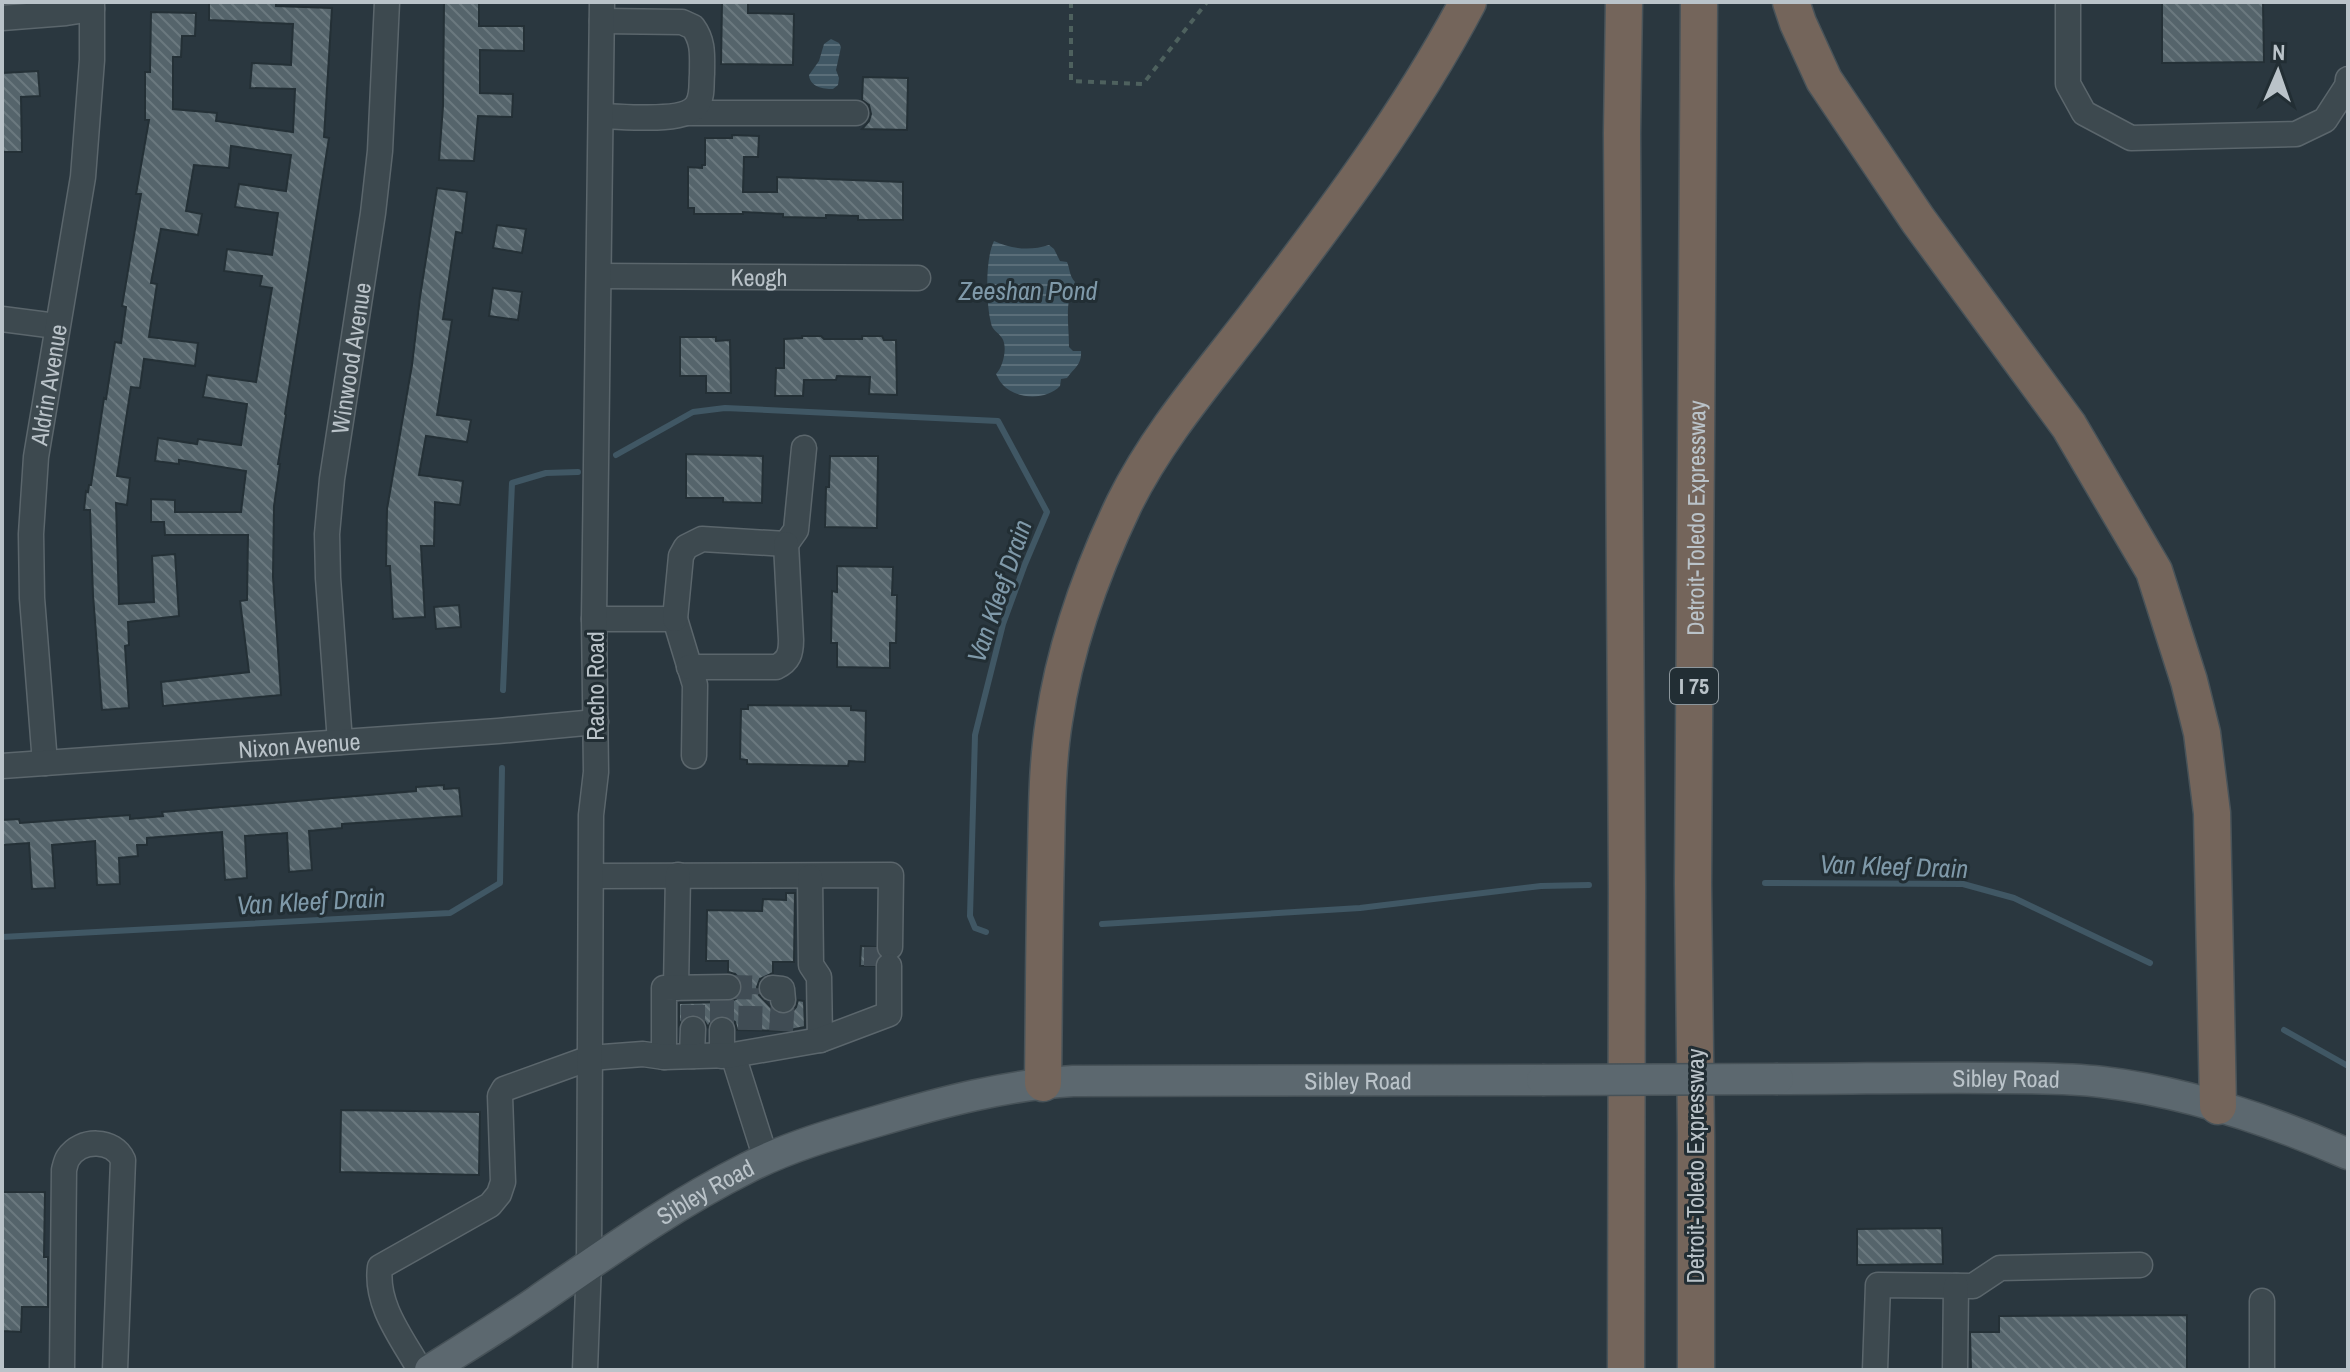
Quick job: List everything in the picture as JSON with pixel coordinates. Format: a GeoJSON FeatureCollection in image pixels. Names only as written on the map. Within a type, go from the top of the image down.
{"type":"FeatureCollection","features":[{"type":"Feature","properties":{"kind":"highway"},"geometry":{"type":"LineString","coordinates":[[1043,1083],[1048,775],[1061,681],[1097,564],[1126,502],[1159,443],[1292,269],[1407,107],[1468,2]]}},
{"type":"Feature","properties":{"kind":"highway"},"geometry":{"type":"LineString","coordinates":[[1624,2],[1626,1370]]}},
{"type":"Feature","properties":{"kind":"highway","name":"Detroit-Toledo Expressway"},"geometry":{"type":"LineString","coordinates":[[1696,1370],[1693,884],[1699,2]]}},
{"type":"Feature","properties":{"kind":"highway"},"geometry":{"type":"LineString","coordinates":[[1791,2],[1824,80],[1918,220],[2069,426],[2154,571],[2202,733],[2212,813],[2218,1106]]}},
{"type":"Feature","properties":{"kind":"highway"},"geometry":{"type":"LineString","coordinates":[[1696,1165],[1719,1275],[1720,1370]]}},
{"type":"Feature","properties":{"kind":"main road","name":"Sibley Road"},"geometry":{"type":"LineString","coordinates":[[430,1370],[536,1302],[589,1263],[719,1182],[766,1159],[841,1131],[909,1112],[989,1091],[1043,1083],[2067,1079],[2143,1088],[2218,1106],[2293,1130],[2348,1154]]}},
{"type":"Feature","properties":{"kind":"street","name":"Winwood Avenue"},"geometry":{"type":"LineString","coordinates":[[340,742],[327,534],[332,479],[380,151],[387,2]]}},
{"type":"Feature","properties":{"kind":"street"},"geometry":{"type":"LineString","coordinates":[[2068,2],[2068,84],[2084,113],[2131,138],[2296,134],[2325,120],[2347,86],[2348,79]]}},
{"type":"Feature","properties":{"kind":"street"},"geometry":{"type":"LineString","coordinates":[[2,18],[66,13],[92,5]]}},
{"type":"Feature","properties":{"kind":"street","name":"Aldrin Avenue"},"geometry":{"type":"LineString","coordinates":[[45,763],[32,598],[31,534],[36,457],[83,177],[92,5]]}},
{"type":"Feature","properties":{"kind":"street"},"geometry":{"type":"LineString","coordinates":[[602,11],[682,22],[693,27],[702,45],[701,92],[699,101],[688,113]]}},
{"type":"Feature","properties":{"kind":"street","name":"Racho Road"},"geometry":{"type":"LineString","coordinates":[[585,1370],[589,1263],[591,815],[596,772],[594,619],[602,11]]}},
{"type":"Feature","properties":{"kind":"street"},"geometry":{"type":"LineString","coordinates":[[601,116],[856,113]]}},
{"type":"Feature","properties":{"kind":"street","name":"Keogh"},"geometry":{"type":"LineString","coordinates":[[599,276],[918,278]]}},
{"type":"Feature","properties":{"kind":"street"},"geometry":{"type":"LineString","coordinates":[[2,319],[56,326]]}},
{"type":"Feature","properties":{"kind":"street"},"geometry":{"type":"LineString","coordinates":[[689,667],[776,667],[791,653],[786,544],[796,530],[804,448]]}},
{"type":"Feature","properties":{"kind":"street"},"geometry":{"type":"LineString","coordinates":[[694,756],[695,685],[675,619],[681,556],[686,547],[702,539],[786,544]]}},
{"type":"Feature","properties":{"kind":"street"},"geometry":{"type":"LineString","coordinates":[[594,619],[675,619]]}},
{"type":"Feature","properties":{"kind":"street","name":"Nixon Avenue"},"geometry":{"type":"LineString","coordinates":[[2,766],[596,722]]}},
{"type":"Feature","properties":{"kind":"street"},"geometry":{"type":"LineString","coordinates":[[678,875],[687,992]]}},
{"type":"Feature","properties":{"kind":"street"},"geometry":{"type":"LineString","coordinates":[[420,1370],[384,1307],[378,1280],[380,1267],[490,1205],[499,1194],[503,1182],[500,1096],[504,1089],[590,1058],[643,1054],[692,1056],[781,1039],[820,1040],[889,1014],[884,963],[876,926],[890,917],[891,875],[592,876]]}},
{"type":"Feature","properties":{"kind":"street"},"geometry":{"type":"LineString","coordinates":[[810,877],[811,965],[819,977],[820,1040]]}},
{"type":"Feature","properties":{"kind":"street"},"geometry":{"type":"LineString","coordinates":[[664,1057],[664,988],[687,992],[724,992]]}},
{"type":"Feature","properties":{"kind":"street"},"geometry":{"type":"LineString","coordinates":[[692,1056],[693,1029]]}},
{"type":"Feature","properties":{"kind":"street"},"geometry":{"type":"LineString","coordinates":[[722,1030],[739,1048],[766,1159]]}},
{"type":"Feature","properties":{"kind":"street"},"geometry":{"type":"LineString","coordinates":[[62,1370],[64,1170],[68,1158],[78,1148],[96,1144],[108,1144],[120,1153],[123,1160],[115,1370]]}},
{"type":"Feature","properties":{"kind":"street"},"geometry":{"type":"LineString","coordinates":[[1875,1370],[1878,1285],[1973,1286],[2000,1268],[2140,1265]]}},
{"type":"Feature","properties":{"kind":"street"},"geometry":{"type":"LineString","coordinates":[[1955,1370],[1956,1286]]}},
{"type":"Feature","properties":{"kind":"street"},"geometry":{"type":"LineString","coordinates":[[2262,1301],[2262,1370]]}},
{"type":"Feature","properties":{"kind":"path"},"geometry":{"type":"LineString","coordinates":[[1071,2],[1071,81],[1143,84],[1207,2]]}},
{"type":"Feature","properties":{"kind":"water"},"geometry":{"type":"Polygon","coordinates":[[[831,39],[841,47],[836,70],[838,85],[833,89],[814,85],[809,75],[819,61],[824,44],[831,39]]]}},
{"type":"Feature","properties":{"kind":"water","name":"Zeeshan Pond"},"geometry":{"type":"Polygon","coordinates":[[[994,241],[1021,248],[1049,245],[1060,261],[1067,262],[1075,282],[1068,306],[1069,347],[1073,351],[1081,351],[1080,360],[1067,378],[1061,379],[1060,386],[1048,394],[1024,396],[1016,393],[1003,385],[996,374],[1003,362],[1005,346],[992,325],[988,304],[988,270],[994,241]]]}},
{"type":"Feature","properties":{"kind":"building"},"geometry":{"type":"Polygon","coordinates":[[[209,2],[276,2],[276,6],[332,8],[324,137],[329,138],[285,414],[274,506],[273,577],[281,695],[163,706],[161,682],[249,672],[240,601],[247,600],[248,535],[165,535],[164,522],[151,522],[151,499],[175,500],[175,512],[241,512],[246,471],[179,460],[179,464],[155,461],[158,438],[197,444],[198,439],[241,445],[247,404],[203,397],[207,375],[256,382],[272,288],[260,286],[262,276],[224,271],[227,249],[272,255],[278,213],[235,207],[239,184],[286,191],[291,155],[231,146],[229,168],[194,165],[186,211],[202,214],[198,235],[161,229],[151,283],[157,284],[149,337],[198,343],[195,366],[144,359],[140,388],[131,387],[117,476],[130,478],[127,505],[116,503],[119,604],[154,602],[152,556],[175,554],[179,616],[128,622],[129,645],[125,646],[129,708],[102,710],[90,510],[84,510],[115,342],[121,343],[126,307],[122,306],[141,194],[136,194],[149,120],[145,120],[145,72],[150,72],[151,12],[196,13],[195,36],[182,36],[181,57],[173,57],[173,109],[217,113],[216,121],[293,132],[295,89],[250,88],[252,63],[291,65],[293,24],[209,20],[209,2]]]}},
{"type":"Feature","properties":{"kind":"building"},"geometry":{"type":"Polygon","coordinates":[[[444,2],[479,2],[479,26],[524,26],[524,51],[480,50],[480,93],[513,94],[512,117],[478,116],[474,161],[439,160],[444,2]]]}},
{"type":"Feature","properties":{"kind":"building"},"geometry":{"type":"Polygon","coordinates":[[[722,2],[748,2],[748,13],[794,14],[793,65],[721,64],[722,2]]]}},
{"type":"Feature","properties":{"kind":"building"},"geometry":{"type":"Polygon","coordinates":[[[2162,2],[2263,2],[2264,62],[2162,63],[2162,2]]]}},
{"type":"Feature","properties":{"kind":"building"},"geometry":{"type":"Polygon","coordinates":[[[38,71],[40,96],[21,97],[22,152],[2,152],[2,73],[38,71]]]}},
{"type":"Feature","properties":{"kind":"building"},"geometry":{"type":"Polygon","coordinates":[[[863,77],[908,78],[907,130],[862,129],[871,114],[869,105],[862,100],[863,77]]]}},
{"type":"Feature","properties":{"kind":"building"},"geometry":{"type":"Polygon","coordinates":[[[732,135],[759,136],[758,157],[744,157],[743,192],[777,192],[777,177],[903,182],[903,220],[858,220],[858,216],[826,215],[826,218],[783,217],[783,214],[743,212],[694,214],[694,208],[688,208],[688,167],[702,168],[705,165],[705,138],[732,138],[732,135]]]}},
{"type":"Feature","properties":{"kind":"building"},"geometry":{"type":"Polygon","coordinates":[[[437,188],[467,192],[462,233],[456,232],[443,319],[452,320],[437,415],[471,420],[467,442],[426,436],[419,475],[463,481],[460,505],[435,502],[434,546],[421,546],[425,617],[393,619],[390,566],[386,566],[387,509],[412,365],[437,188]]]}},
{"type":"Feature","properties":{"kind":"building"},"geometry":{"type":"Polygon","coordinates":[[[497,225],[526,229],[522,253],[493,248],[497,225]]]}},
{"type":"Feature","properties":{"kind":"building"},"geometry":{"type":"Polygon","coordinates":[[[493,288],[522,292],[518,320],[489,316],[493,288]]]}},
{"type":"Feature","properties":{"kind":"building"},"geometry":{"type":"Polygon","coordinates":[[[802,336],[862,339],[862,336],[882,336],[884,340],[896,340],[897,395],[869,394],[870,377],[837,376],[836,380],[804,380],[803,396],[775,396],[776,368],[784,368],[784,339],[802,336]]]}},
{"type":"Feature","properties":{"kind":"building"},"geometry":{"type":"Polygon","coordinates":[[[680,337],[730,340],[731,393],[706,393],[706,376],[680,376],[680,337]]]}},
{"type":"Feature","properties":{"kind":"building"},"geometry":{"type":"Polygon","coordinates":[[[686,454],[763,456],[762,503],[723,502],[723,498],[686,498],[686,454]]]}},
{"type":"Feature","properties":{"kind":"building"},"geometry":{"type":"Polygon","coordinates":[[[830,456],[878,456],[877,528],[825,527],[830,456]]]}},
{"type":"Feature","properties":{"kind":"building"},"geometry":{"type":"Polygon","coordinates":[[[837,566],[893,567],[892,595],[897,595],[896,643],[890,643],[890,668],[837,667],[837,643],[831,643],[832,591],[837,592],[837,566]]]}},
{"type":"Feature","properties":{"kind":"building"},"geometry":{"type":"Polygon","coordinates":[[[459,605],[461,627],[436,629],[434,607],[459,605]]]}},
{"type":"Feature","properties":{"kind":"building"},"geometry":{"type":"Polygon","coordinates":[[[748,705],[851,706],[851,710],[866,711],[865,762],[849,761],[848,766],[747,764],[747,760],[740,759],[741,709],[748,709],[748,705]]]}},
{"type":"Feature","properties":{"kind":"building"},"geometry":{"type":"Polygon","coordinates":[[[444,785],[444,789],[459,788],[462,816],[342,824],[342,828],[309,831],[312,870],[289,872],[287,833],[245,836],[247,878],[225,880],[222,832],[147,838],[147,845],[137,845],[138,856],[119,858],[120,884],[97,885],[95,841],[52,845],[55,888],[32,889],[29,843],[2,845],[2,820],[19,819],[20,823],[130,815],[130,819],[163,816],[162,812],[416,791],[416,787],[444,785]]]}},
{"type":"Feature","properties":{"kind":"building"},"geometry":{"type":"Polygon","coordinates":[[[786,893],[795,893],[794,962],[773,962],[773,973],[760,979],[757,987],[759,995],[777,1014],[791,1013],[798,1000],[804,1001],[805,1027],[785,1031],[737,1030],[735,1022],[723,1015],[714,1017],[708,1027],[702,1017],[693,1014],[685,1016],[679,1025],[679,1003],[729,1002],[736,999],[743,988],[740,979],[728,972],[728,961],[706,961],[707,910],[762,911],[763,899],[786,900],[786,893]]]}},
{"type":"Feature","properties":{"kind":"building"},"geometry":{"type":"Polygon","coordinates":[[[861,946],[875,947],[878,956],[874,966],[860,966],[861,946]]]}},
{"type":"Feature","properties":{"kind":"building"},"geometry":{"type":"Polygon","coordinates":[[[341,1110],[480,1112],[479,1175],[340,1172],[341,1110]]]}},
{"type":"Feature","properties":{"kind":"building"},"geometry":{"type":"Polygon","coordinates":[[[2,1192],[45,1192],[44,1257],[48,1257],[48,1307],[22,1307],[21,1332],[2,1331],[2,1192]]]}},
{"type":"Feature","properties":{"kind":"building"},"geometry":{"type":"Polygon","coordinates":[[[1942,1228],[1943,1264],[1857,1265],[1857,1229],[1942,1228]]]}},
{"type":"Feature","properties":{"kind":"building"},"geometry":{"type":"Polygon","coordinates":[[[2187,1315],[2187,1370],[1971,1370],[1970,1332],[1999,1332],[1999,1316],[2187,1315]]]}},
{"type":"Feature","properties":{"kind":"waterway","name":"Van Kleef Drain"},"geometry":{"type":"LineString","coordinates":[[616,455],[693,412],[725,408],[998,421],[1047,512],[1003,624],[975,735],[970,916],[975,928],[986,932]]}},
{"type":"Feature","properties":{"kind":"waterway","name":"Van Kleef Drain"},"geometry":{"type":"LineString","coordinates":[[503,690],[512,483],[546,473],[578,472]]}},
{"type":"Feature","properties":{"kind":"waterway","name":"Van Kleef Drain"},"geometry":{"type":"LineString","coordinates":[[2,937],[450,913],[500,883],[502,768]]}},
{"type":"Feature","properties":{"kind":"waterway","name":"Van Kleef Drain"},"geometry":{"type":"LineString","coordinates":[[1765,883],[1963,884],[2014,898],[2150,963]]}},
{"type":"Feature","properties":{"kind":"waterway","name":"Van Kleef Drain"},"geometry":{"type":"LineString","coordinates":[[1102,924],[1360,908],[1541,886],[1589,885]]}},
{"type":"Feature","properties":{"kind":"waterway","name":"Van Kleef Drain"},"geometry":{"type":"LineString","coordinates":[[2284,1030],[2348,1066]]}},
{"type":"Feature","properties":{"kind":"tunnel"},"geometry":{"type":"LineString","coordinates":[[876,947],[876,966]]}},
{"type":"Feature","properties":{"kind":"tunnel"},"geometry":{"type":"LineString","coordinates":[[728,987],[772,988]]}},
{"type":"Feature","properties":{"kind":"tunnel"},"geometry":{"type":"LineString","coordinates":[[750,1030],[751,988]]}},
{"type":"Feature","properties":{"kind":"tunnel"},"geometry":{"type":"LineString","coordinates":[[693,999],[693,1029]]}},
{"type":"Feature","properties":{"kind":"tunnel"},"geometry":{"type":"LineString","coordinates":[[722,1000],[722,1030]]}},
{"type":"Feature","properties":{"kind":"tunnel"},"geometry":{"type":"LineString","coordinates":[[781,1031],[783,1000]]}}]}
